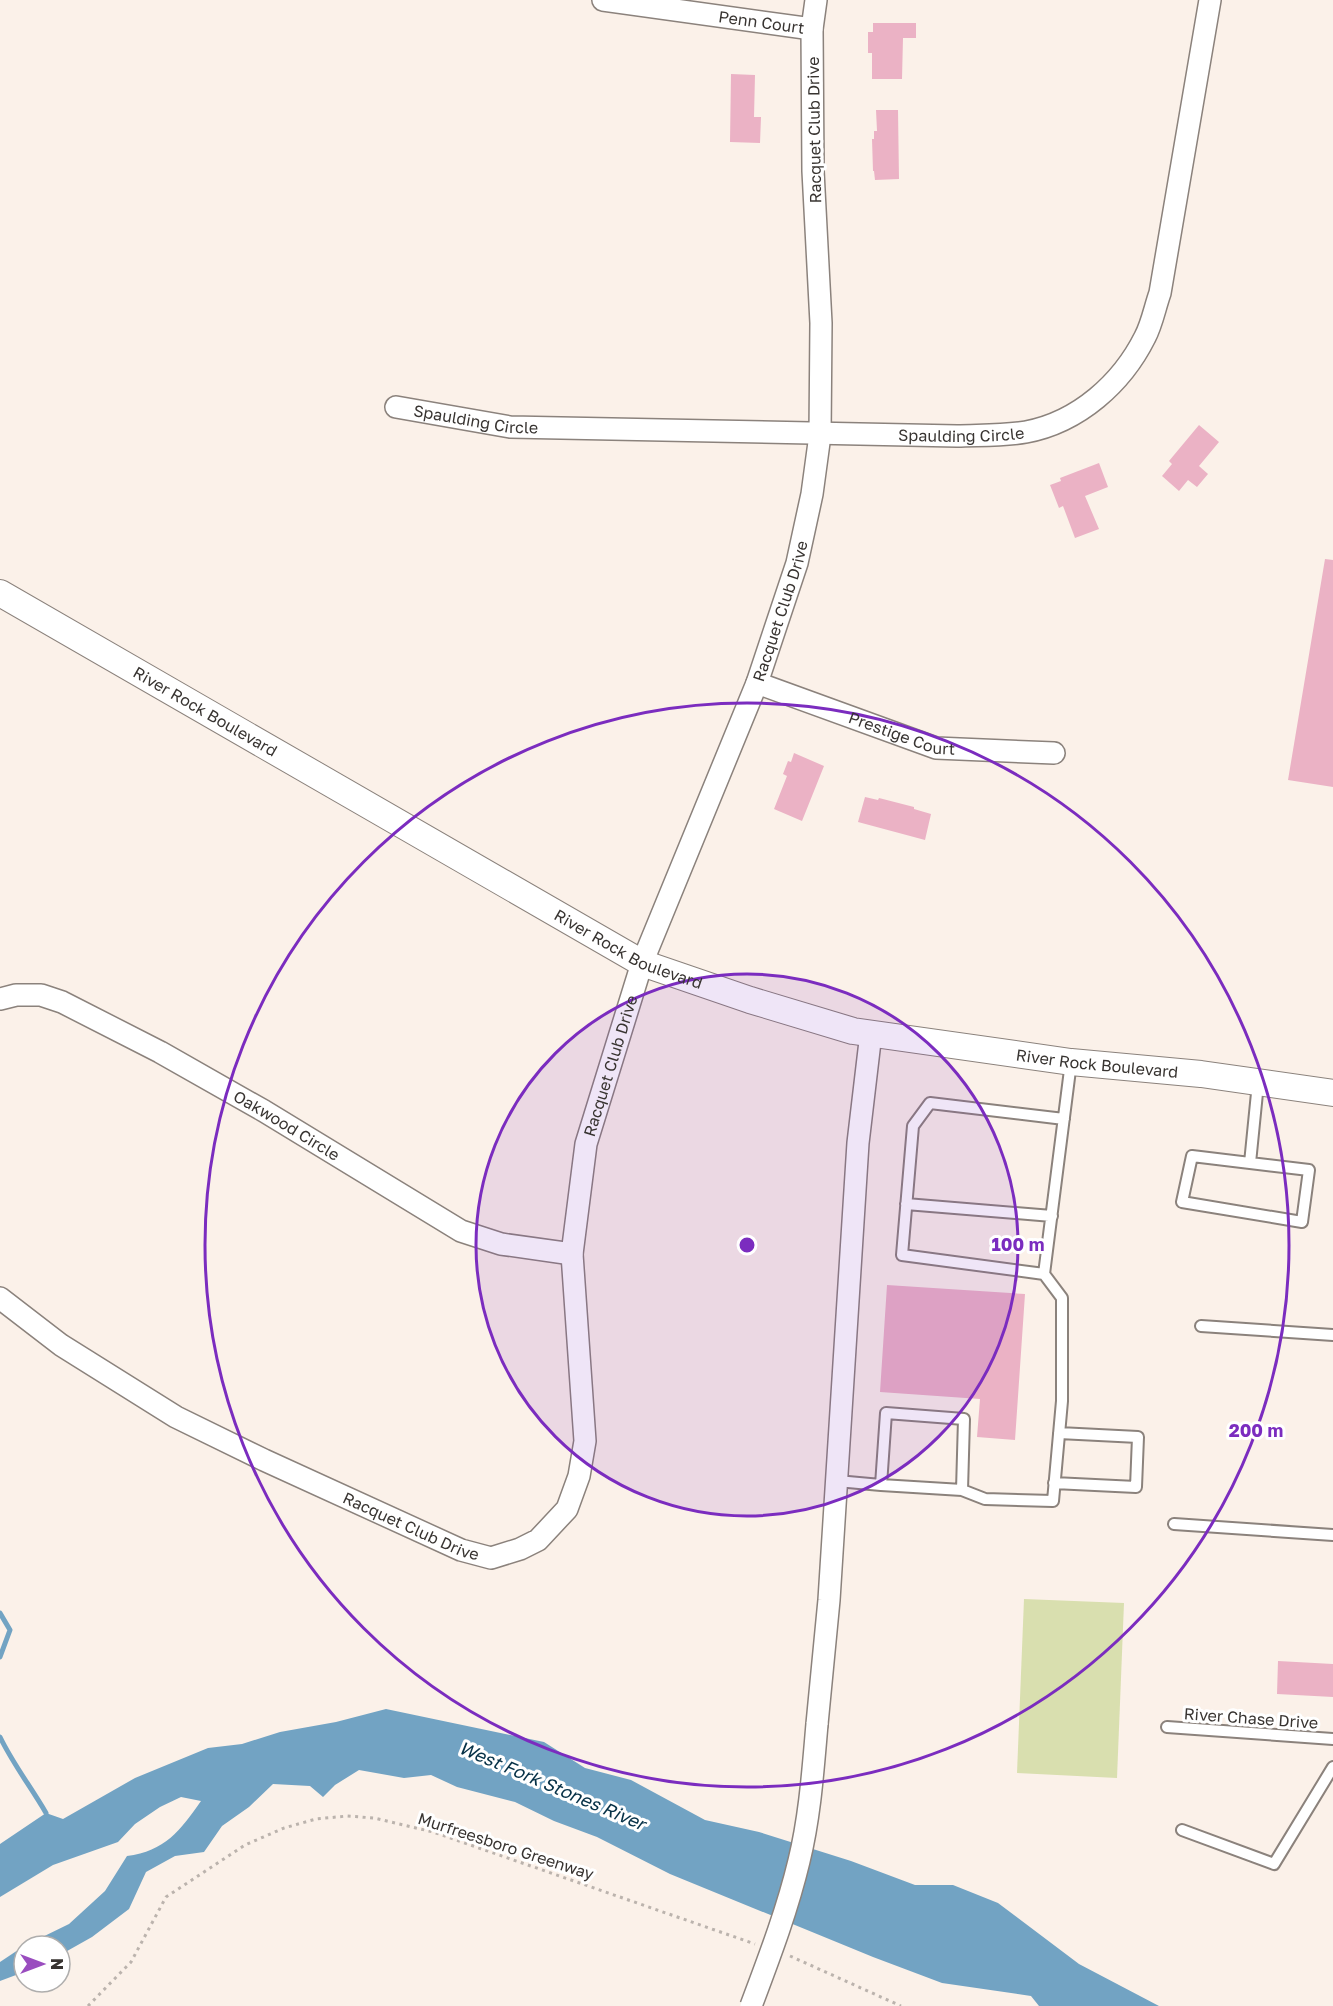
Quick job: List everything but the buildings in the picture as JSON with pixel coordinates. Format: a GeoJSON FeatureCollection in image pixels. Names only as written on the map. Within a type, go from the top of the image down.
{"type":"FeatureCollection","features":[{"type":"Feature","properties":{"kind":"street","name":"Penn Court"},"geometry":{"type":"LineString","coordinates":[[603,0],[813,29]]}},
{"type":"Feature","properties":{"kind":"street","name":"Racquet Club Drive"},"geometry":{"type":"LineString","coordinates":[[0,1298],[61,1345],[176,1417],[461,1550],[491,1557],[520,1549],[538,1540],[567,1509],[579,1476],[585,1441],[572,1254],[586,1144],[642,963],[757,683],[797,563],[812,494],[820,435],[821,323],[813,171],[813,29],[816,0]]}},
{"type":"Feature","properties":{"kind":"street","name":"Spaulding Circle"},"geometry":{"type":"LineString","coordinates":[[396,407],[510,428],[957,436],[1026,432],[1053,423],[1080,410],[1102,394],[1125,371],[1147,335],[1160,293],[1210,0]]}},
{"type":"Feature","properties":{"kind":"street","name":"River Rock Boulevard"},"geometry":{"type":"LineString","coordinates":[[0,593],[642,963],[750,1000],[853,1031],[1071,1062],[1201,1074],[1333,1094]]}},
{"type":"Feature","properties":{"kind":"street","name":"Prestige Court"},"geometry":{"type":"LineString","coordinates":[[757,683],[936,748],[1054,753]]}},
{"type":"Feature","properties":{"kind":"street","name":"Oakwood Circle"},"geometry":{"type":"LineString","coordinates":[[0,999],[16,995],[41,995],[62,1002],[160,1052],[264,1111],[460,1231],[501,1244],[572,1254]]}},
{"type":"Feature","properties":{"kind":"street"},"geometry":{"type":"LineString","coordinates":[[752,2006],[778,1934],[800,1860],[811,1795],[829,1600],[858,1143],[871,1033]]}},
{"type":"Feature","properties":{"kind":"lane"},"geometry":{"type":"LineString","coordinates":[[837,1481],[962,1490],[985,1499],[1053,1501],[1062,1401],[1062,1298],[1044,1274],[1071,1062]]}},
{"type":"Feature","properties":{"kind":"lane"},"geometry":{"type":"LineString","coordinates":[[1250,1163],[1258,1082]]}},
{"type":"Feature","properties":{"kind":"lane"},"geometry":{"type":"LineString","coordinates":[[1044,1274],[902,1255],[913,1126],[930,1103],[1064,1119]]}},
{"type":"Feature","properties":{"kind":"lane"},"geometry":{"type":"LineString","coordinates":[[1192,1156],[1250,1163],[1309,1170],[1302,1222],[1182,1202],[1192,1156]]}},
{"type":"Feature","properties":{"kind":"lane"},"geometry":{"type":"LineString","coordinates":[[906,1204],[1052,1216]]}},
{"type":"Feature","properties":{"kind":"lane"},"geometry":{"type":"LineString","coordinates":[[1201,1326],[1333,1335]]}},
{"type":"Feature","properties":{"kind":"lane"},"geometry":{"type":"LineString","coordinates":[[881,1485],[886,1413],[964,1419],[962,1490]]}},
{"type":"Feature","properties":{"kind":"lane"},"geometry":{"type":"LineString","coordinates":[[1054,1483],[1136,1487],[1138,1437],[1059,1433]]}},
{"type":"Feature","properties":{"kind":"lane"},"geometry":{"type":"LineString","coordinates":[[1174,1524],[1333,1535]]}},
{"type":"Feature","properties":{"kind":"lane","name":"River Chase Drive"},"geometry":{"type":"LineString","coordinates":[[1167,1727],[1333,1738]]}},
{"type":"Feature","properties":{"kind":"lane"},"geometry":{"type":"LineString","coordinates":[[1182,1830],[1274,1864],[1333,1767]]}},
{"type":"Feature","properties":{"kind":"path","name":"Murfreesboro Greenway"},"geometry":{"type":"LineString","coordinates":[[88,2006],[131,1962],[166,1897],[245,1845],[284,1828],[316,1819],[347,1816],[374,1818],[433,1832],[759,1946]]}},
{"type":"Feature","properties":{"kind":"path"},"geometry":{"type":"LineString","coordinates":[[782,1954],[901,2006]]}},
{"type":"Feature","properties":{"kind":"green space"},"geometry":{"type":"Polygon","coordinates":[[[1024,1599],[1124,1603],[1117,1778],[1017,1773],[1024,1599]]]}},
{"type":"Feature","properties":{"kind":"water","name":"West Fork Stones River"},"geometry":{"type":"Polygon","coordinates":[[[386,1709],[544,1742],[585,1768],[631,1780],[705,1820],[759,1832],[851,1861],[915,1885],[953,1885],[998,1903],[1079,1964],[1159,2006],[1039,2006],[1031,1996],[942,1983],[670,1874],[597,1837],[554,1821],[515,1802],[457,1787],[431,1775],[404,1778],[359,1770],[335,1785],[323,1797],[310,1786],[273,1784],[249,1807],[222,1826],[204,1852],[175,1856],[146,1872],[129,1909],[92,1937],[72,1948],[72,1934],[49,1934],[69,1924],[105,1891],[127,1856],[152,1850],[170,1838],[186,1822],[201,1801],[181,1797],[160,1807],[135,1824],[118,1842],[53,1865],[0,1897],[0,1844],[46,1813],[63,1819],[135,1778],[208,1748],[242,1744],[280,1732],[336,1722],[386,1709]]]}},
{"type":"Feature","properties":{"kind":"water"},"geometry":{"type":"Polygon","coordinates":[[[12,1954],[12,1976],[0,1981],[0,1962],[12,1954]]]}},
{"type":"Feature","properties":{"kind":"waterway"},"geometry":{"type":"LineString","coordinates":[[0,1613],[10,1630],[0,1657]]}},
{"type":"Feature","properties":{"kind":"waterway"},"geometry":{"type":"LineString","coordinates":[[0,1737],[46,1813]]}}]}
